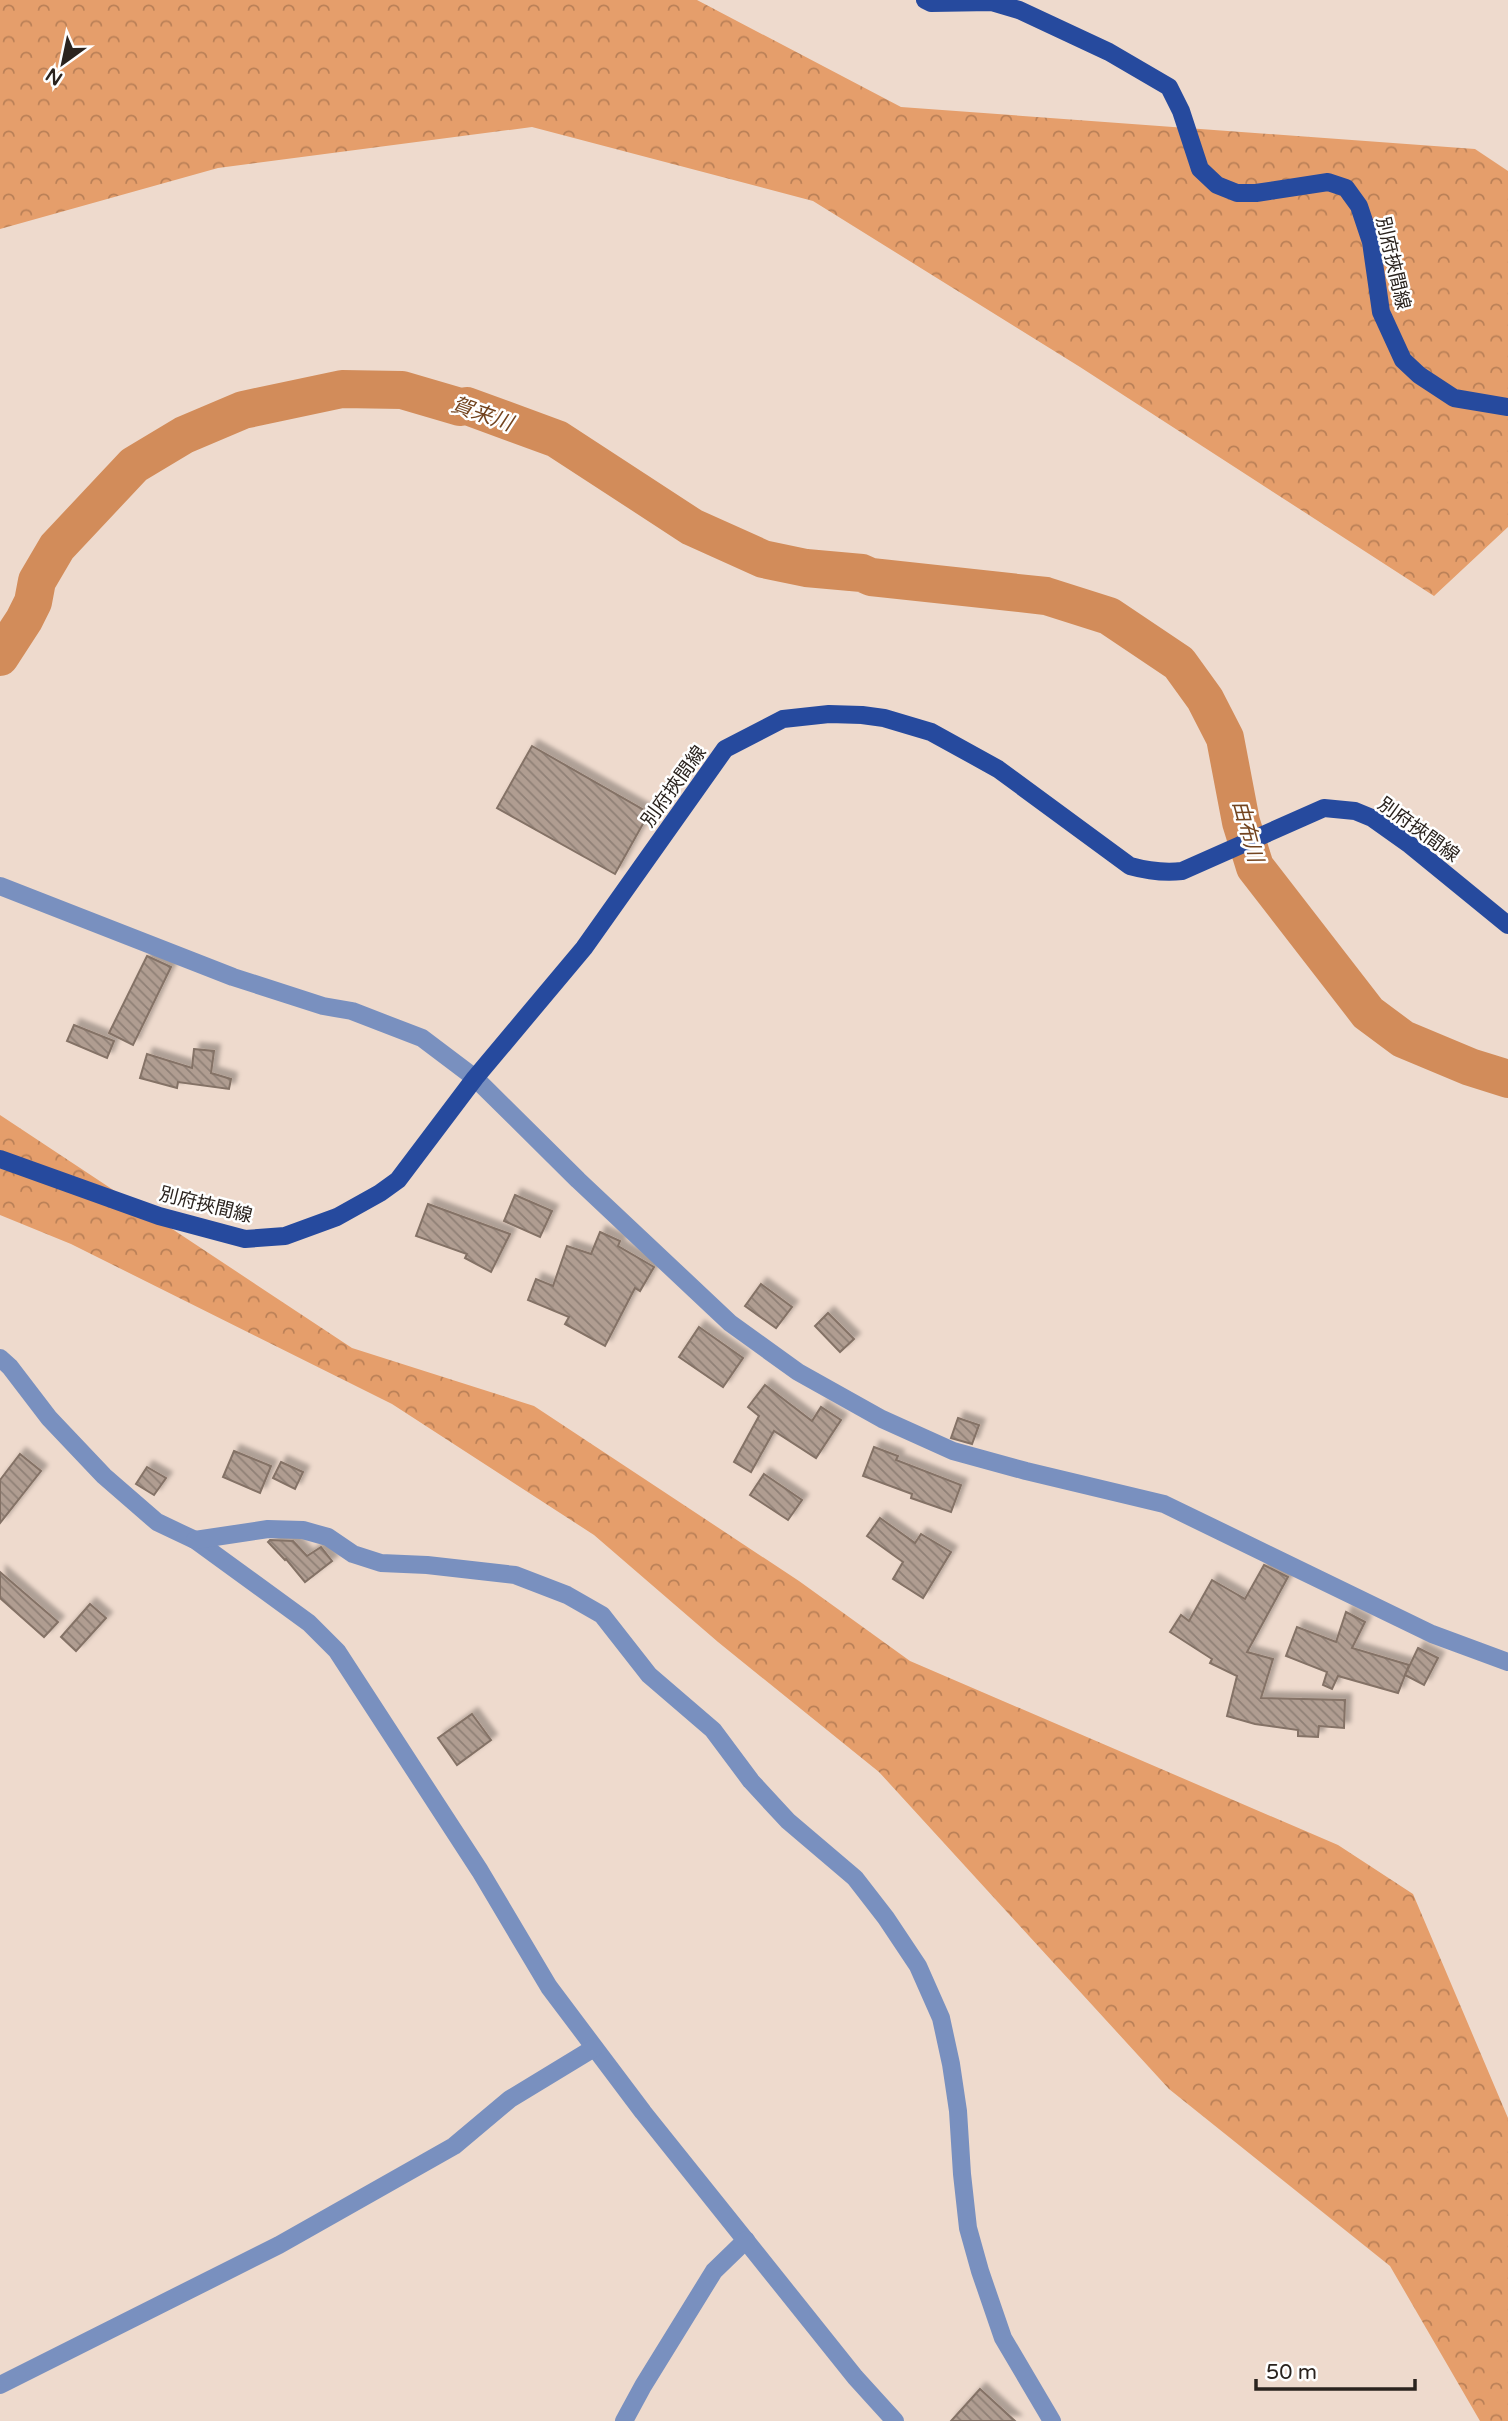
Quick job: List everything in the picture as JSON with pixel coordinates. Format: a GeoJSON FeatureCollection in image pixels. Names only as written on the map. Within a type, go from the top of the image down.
{"type":"FeatureCollection","features":[{"type":"Feature","properties":{"kind":"main road","name":"別府挾間線"},"geometry":{"type":"LineString","coordinates":[[925,0],[930,3],[992,2],[1019,10],[1109,52],[1168,87],[1181,111],[1200,169],[1217,185],[1237,193],[1328,181],[1346,188],[1359,206],[1371,242],[1381,312],[1403,360],[1419,375],[1454,397],[1508,407]]}},
{"type":"Feature","properties":{"kind":"main road","name":"別府挾間線"},"geometry":{"type":"LineString","coordinates":[[0,1159],[159,1216],[246,1239],[285,1236],[337,1217],[380,1193],[398,1180],[475,1079],[584,948],[725,749],[783,719],[829,714],[862,715],[884,718],[931,732],[998,769],[1130,866],[1156,872],[1182,871],[1324,808],[1355,811],[1372,818],[1410,845],[1508,925]]}},
{"type":"Feature","properties":{"kind":"street"},"geometry":{"type":"LineString","coordinates":[[0,886],[233,977],[323,1006],[352,1011],[422,1038],[475,1079],[730,1323],[798,1372],[882,1419],[953,1451],[1164,1504],[1432,1634],[1508,1662]]}},
{"type":"Feature","properties":{"kind":"street"},"geometry":{"type":"LineString","coordinates":[[0,1358],[49,1418],[104,1476],[157,1522],[195,1541],[309,1623],[337,1651],[480,1871],[550,1987],[594,2048],[855,2377],[895,2421]]}},
{"type":"Feature","properties":{"kind":"street"},"geometry":{"type":"LineString","coordinates":[[195,1541],[268,1529],[303,1530],[328,1537],[353,1554],[381,1563],[427,1565],[514,1575],[567,1595],[601,1615],[649,1675],[713,1730],[751,1781],[788,1821],[855,1878],[918,1966],[941,2018],[951,2064],[958,2111],[968,2228],[980,2271],[1003,2338],[1052,2421]]}},
{"type":"Feature","properties":{"kind":"street"},"geometry":{"type":"LineString","coordinates":[[0,2385],[314,2226],[454,2146],[510,2099],[594,2048]]}},
{"type":"Feature","properties":{"kind":"street"},"geometry":{"type":"LineString","coordinates":[[624,2421],[715,2271],[746,2240]]}},
{"type":"Feature","properties":{"kind":"green space"},"geometry":{"type":"Polygon","coordinates":[[[0,0],[697,0],[901,107],[1475,149],[1508,171],[1508,527],[1434,596],[1080,367],[813,201],[532,127],[218,168],[0,229],[0,0]]]}},
{"type":"Feature","properties":{"kind":"green space"},"geometry":{"type":"Polygon","coordinates":[[[0,1115],[352,1348],[534,1406],[799,1581],[910,1661],[1338,1845],[1413,1894],[1508,2118],[1508,2421],[1480,2421],[1390,2266],[1169,2089],[879,1772],[718,1642],[594,1535],[392,1404],[71,1244],[0,1215],[0,1115]]]}},
{"type":"Feature","properties":{"kind":"building"},"geometry":{"type":"Polygon","coordinates":[[[532,746],[649,813],[615,874],[497,808],[532,746]]]}},
{"type":"Feature","properties":{"kind":"building"},"geometry":{"type":"Polygon","coordinates":[[[147,956],[171,967],[133,1045],[109,1033],[147,956]]]}},
{"type":"Feature","properties":{"kind":"building"},"geometry":{"type":"Polygon","coordinates":[[[74,1025],[114,1041],[107,1058],[67,1041],[74,1025]]]}},
{"type":"Feature","properties":{"kind":"building"},"geometry":{"type":"Polygon","coordinates":[[[194,1049],[214,1051],[211,1073],[231,1079],[229,1089],[178,1082],[177,1088],[140,1078],[147,1054],[192,1068],[194,1049]]]}},
{"type":"Feature","properties":{"kind":"building"},"geometry":{"type":"Polygon","coordinates":[[[515,1195],[552,1211],[540,1237],[504,1221],[515,1195]]]}},
{"type":"Feature","properties":{"kind":"building"},"geometry":{"type":"Polygon","coordinates":[[[428,1204],[510,1234],[491,1272],[465,1258],[467,1254],[416,1236],[428,1204]]]}},
{"type":"Feature","properties":{"kind":"building"},"geometry":{"type":"Polygon","coordinates":[[[600,1232],[620,1241],[618,1246],[654,1267],[640,1291],[635,1288],[605,1346],[565,1324],[569,1317],[528,1300],[536,1279],[553,1286],[567,1246],[591,1254],[600,1232]]]}},
{"type":"Feature","properties":{"kind":"building"},"geometry":{"type":"Polygon","coordinates":[[[761,1284],[792,1307],[776,1328],[745,1306],[761,1284]]]}},
{"type":"Feature","properties":{"kind":"building"},"geometry":{"type":"Polygon","coordinates":[[[828,1313],[854,1339],[840,1352],[815,1326],[828,1313]]]}},
{"type":"Feature","properties":{"kind":"building"},"geometry":{"type":"Polygon","coordinates":[[[699,1327],[743,1358],[723,1387],[679,1357],[699,1327]]]}},
{"type":"Feature","properties":{"kind":"building"},"geometry":{"type":"Polygon","coordinates":[[[765,1385],[812,1421],[821,1407],[841,1420],[816,1458],[774,1431],[751,1472],[734,1462],[759,1416],[748,1407],[765,1385]]]}},
{"type":"Feature","properties":{"kind":"building"},"geometry":{"type":"Polygon","coordinates":[[[958,1418],[979,1425],[972,1444],[951,1438],[958,1418]]]}},
{"type":"Feature","properties":{"kind":"building"},"geometry":{"type":"Polygon","coordinates":[[[874,1447],[898,1456],[896,1460],[961,1485],[951,1512],[911,1498],[912,1494],[863,1476],[874,1447]]]}},
{"type":"Feature","properties":{"kind":"building"},"geometry":{"type":"Polygon","coordinates":[[[234,1451],[271,1466],[260,1493],[223,1477],[234,1451]]]}},
{"type":"Feature","properties":{"kind":"building"},"geometry":{"type":"Polygon","coordinates":[[[20,1454],[41,1471],[0,1523],[0,1480],[20,1454]]]}},
{"type":"Feature","properties":{"kind":"building"},"geometry":{"type":"Polygon","coordinates":[[[281,1462],[303,1472],[295,1489],[273,1478],[281,1462]]]}},
{"type":"Feature","properties":{"kind":"building"},"geometry":{"type":"Polygon","coordinates":[[[147,1467],[166,1478],[154,1495],[136,1484],[147,1467]]]}},
{"type":"Feature","properties":{"kind":"building"},"geometry":{"type":"Polygon","coordinates":[[[764,1474],[802,1500],[788,1520],[750,1495],[764,1474]]]}},
{"type":"Feature","properties":{"kind":"building"},"geometry":{"type":"Polygon","coordinates":[[[880,1518],[915,1543],[921,1534],[951,1552],[923,1598],[893,1579],[903,1562],[867,1536],[880,1518]]]}},
{"type":"Feature","properties":{"kind":"building"},"geometry":{"type":"Polygon","coordinates":[[[293,1541],[307,1556],[321,1547],[332,1561],[305,1582],[268,1542],[293,1541]]]}},
{"type":"Feature","properties":{"kind":"building"},"geometry":{"type":"Polygon","coordinates":[[[1264,1565],[1288,1577],[1247,1652],[1273,1659],[1261,1698],[1345,1700],[1344,1728],[1319,1726],[1318,1737],[1298,1736],[1298,1730],[1255,1724],[1227,1716],[1237,1676],[1210,1663],[1212,1659],[1170,1632],[1181,1615],[1189,1621],[1212,1580],[1245,1599],[1264,1565]]]}},
{"type":"Feature","properties":{"kind":"building"},"geometry":{"type":"Polygon","coordinates":[[[0,1572],[58,1622],[44,1637],[0,1598],[0,1572]]]}},
{"type":"Feature","properties":{"kind":"building"},"geometry":{"type":"Polygon","coordinates":[[[90,1604],[106,1618],[76,1651],[61,1637],[90,1604]]]}},
{"type":"Feature","properties":{"kind":"building"},"geometry":{"type":"Polygon","coordinates":[[[1346,1612],[1365,1622],[1352,1648],[1409,1665],[1398,1693],[1338,1676],[1332,1689],[1323,1685],[1327,1672],[1286,1656],[1297,1627],[1336,1642],[1346,1612]]]}},
{"type":"Feature","properties":{"kind":"building"},"geometry":{"type":"Polygon","coordinates":[[[1418,1648],[1438,1658],[1424,1685],[1405,1675],[1418,1648]]]}},
{"type":"Feature","properties":{"kind":"building"},"geometry":{"type":"Polygon","coordinates":[[[472,1714],[491,1740],[457,1765],[438,1738],[472,1714]]]}},
{"type":"Feature","properties":{"kind":"building"},"geometry":{"type":"Polygon","coordinates":[[[980,2389],[1015,2421],[951,2421],[980,2389]]]}},
{"type":"Feature","properties":{"kind":"waterway","name":"賀来川"},"geometry":{"type":"LineString","coordinates":[[0,657],[24,620],[33,602],[37,581],[57,547],[134,465],[184,435],[243,410],[342,389],[402,390],[460,407],[467,406],[557,439],[692,527],[763,559],[806,568],[862,573],[871,577],[1046,596],[1109,616],[1179,663],[1205,699],[1225,738],[1241,822],[1255,867],[1368,1013],[1403,1039],[1470,1067],[1508,1079]]}},
{"type":"Feature","properties":{"kind":"water label","name":"由布川"},"geometry":{"type":"Point","coordinates":[1248,831]}}]}
